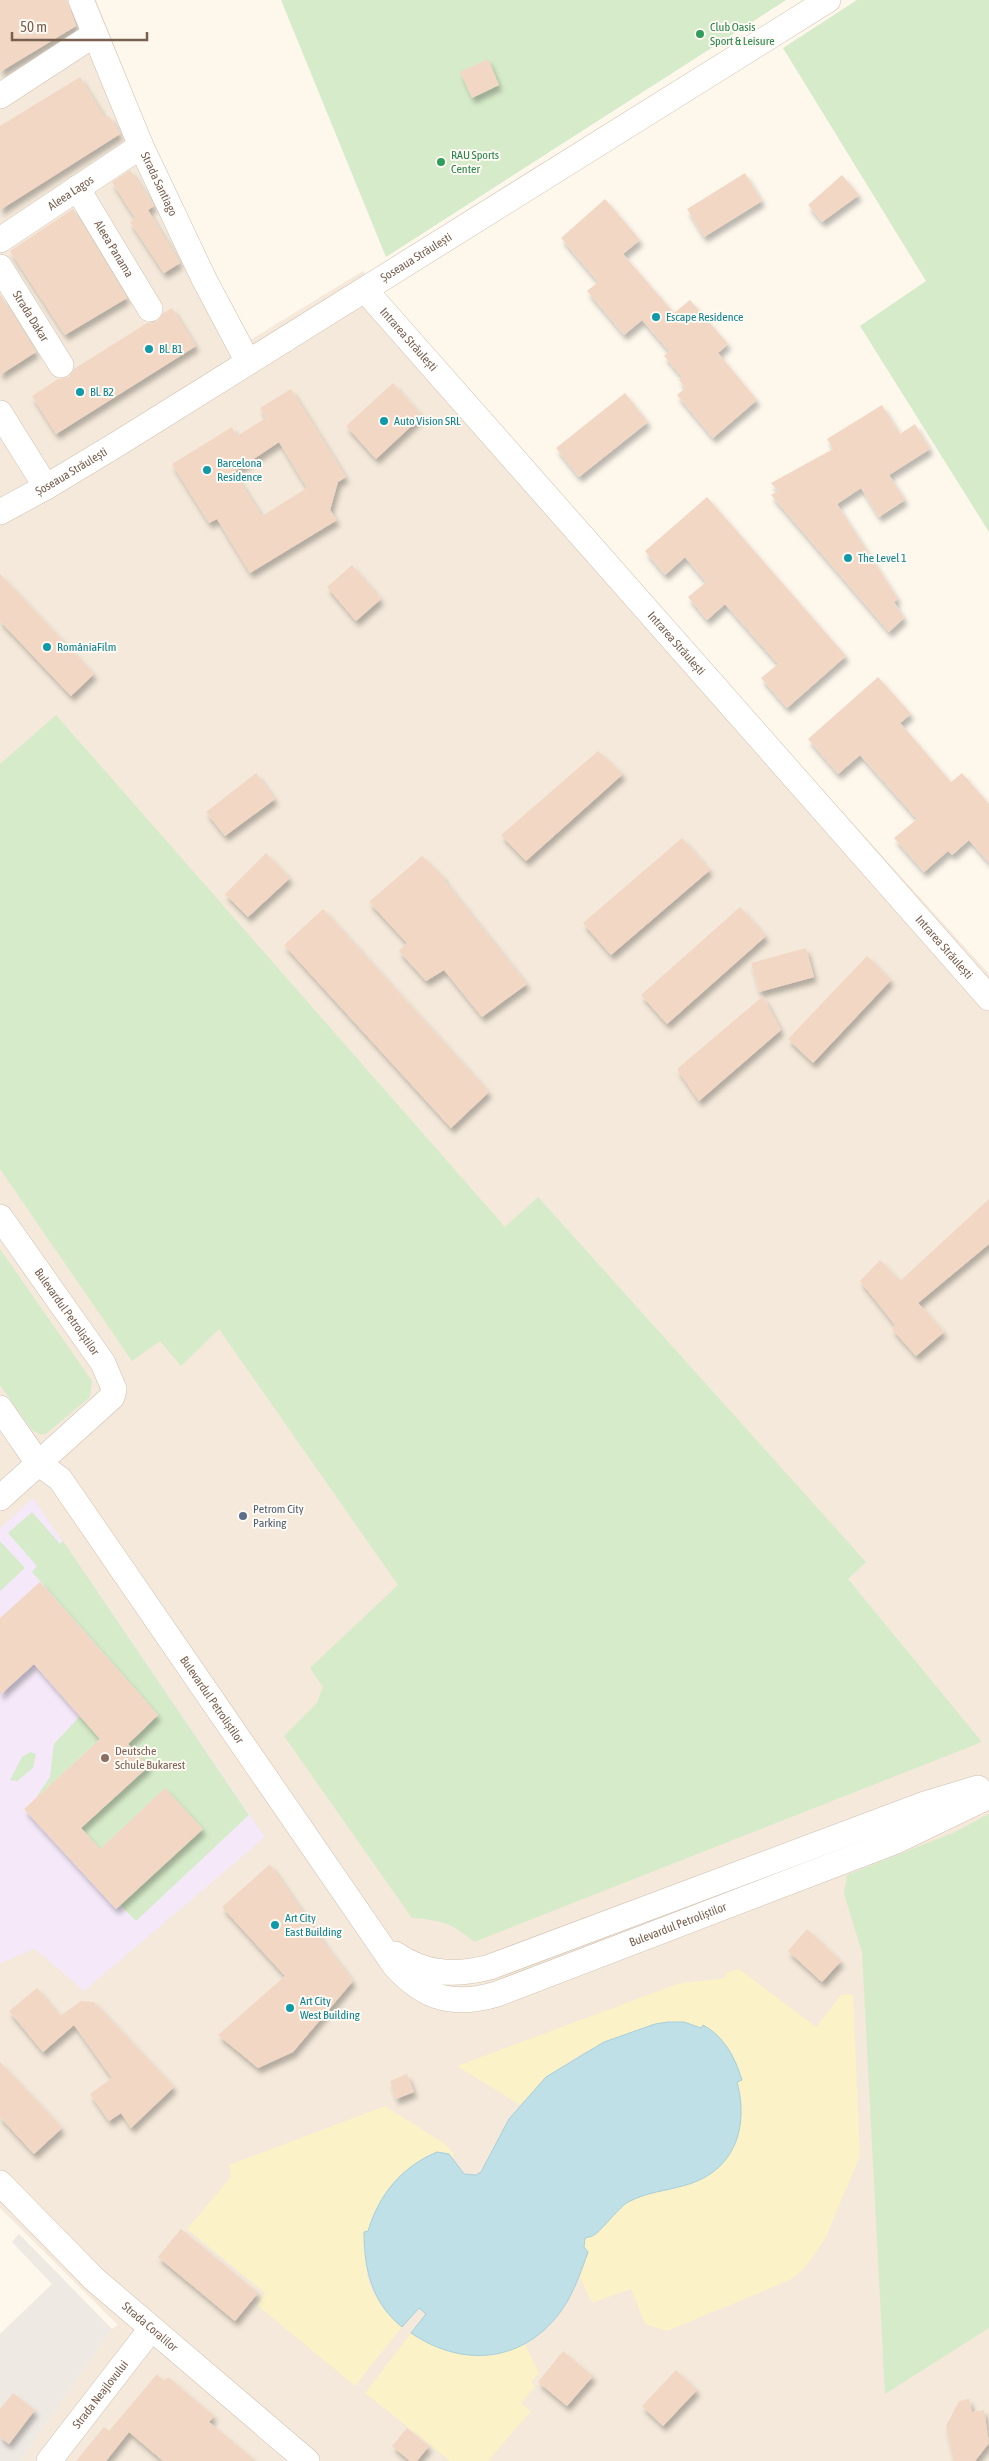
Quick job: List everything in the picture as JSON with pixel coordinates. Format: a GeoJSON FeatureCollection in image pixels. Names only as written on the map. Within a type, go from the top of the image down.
{"type":"FeatureCollection","features":[{"type":"Feature","properties":{"kind":"street","name":"Strada Santiago"},"geometry":{"type":"LineString","coordinates":[[81,0],[141,146],[204,279],[248,362]]}},
{"type":"Feature","properties":{"kind":"street","name":"Șoseaua Străulești"},"geometry":{"type":"LineString","coordinates":[[0,512],[46,487],[365,290],[828,0]]}},
{"type":"Feature","properties":{"kind":"street"},"geometry":{"type":"LineString","coordinates":[[0,96],[95,34]]}},
{"type":"Feature","properties":{"kind":"street","name":"Aleea Lagos"},"geometry":{"type":"LineString","coordinates":[[0,240],[141,146]]}},
{"type":"Feature","properties":{"kind":"street","name":"Aleea Panama"},"geometry":{"type":"LineString","coordinates":[[78,188],[150,309]]}},
{"type":"Feature","properties":{"kind":"street","name":"Strada Dakar"},"geometry":{"type":"LineString","coordinates":[[0,266],[61,365]]}},
{"type":"Feature","properties":{"kind":"street","name":"Intrarea Străulești"},"geometry":{"type":"LineString","coordinates":[[365,290],[989,998]]}},
{"type":"Feature","properties":{"kind":"street"},"geometry":{"type":"LineString","coordinates":[[0,413],[46,487]]}},
{"type":"Feature","properties":{"kind":"street","name":"Bulevardul Petroliștilor"},"geometry":{"type":"LineString","coordinates":[[2,1221],[103,1363],[114,1389],[112,1397],[38,1464]]}},
{"type":"Feature","properties":{"kind":"street","name":"Bulevardul Petroliștilor"},"geometry":{"type":"LineString","coordinates":[[0,1408],[38,1464],[60,1479],[395,1966],[415,1985],[438,1997],[468,2001],[497,1994],[896,1841],[989,1796]]}},
{"type":"Feature","properties":{"kind":"street"},"geometry":{"type":"LineString","coordinates":[[0,1498],[38,1464]]}},
{"type":"Feature","properties":{"kind":"street","name":"Bulevardul Petroliștilor"},"geometry":{"type":"LineString","coordinates":[[378,1943],[409,1964],[436,1973],[472,1972],[490,1967],[925,1804],[989,1784]]}},
{"type":"Feature","properties":{"kind":"street"},"geometry":{"type":"LineString","coordinates":[[588,1929],[598,1955]]}},
{"type":"Feature","properties":{"kind":"street"},"geometry":{"type":"LineString","coordinates":[[436,1973],[453,2000]]}},
{"type":"Feature","properties":{"kind":"street","name":"Strada Coralilor"},"geometry":{"type":"LineString","coordinates":[[0,2183],[83,2268],[151,2329],[308,2461]]}},
{"type":"Feature","properties":{"kind":"street","name":"Strada Neajlovului"},"geometry":{"type":"LineString","coordinates":[[50,2461],[151,2329]]}},
{"type":"Feature","properties":{"kind":"shaded area"},"geometry":{"type":"Polygon","coordinates":[[[0,0],[96,0],[151,137],[247,342],[363,271],[653,602],[989,974],[989,2461],[20,2461],[112,2329],[118,2325],[0,2208],[0,0]]]}},
{"type":"Feature","properties":{"kind":"shaded area","name":"Deutsche Schule Bukarest"},"geometry":{"type":"Polygon","coordinates":[[[33,1498],[265,1837],[84,1991],[35,1949],[0,1963],[0,1528],[33,1498]]]}},
{"type":"Feature","properties":{"kind":"shaded area"},"geometry":{"type":"Polygon","coordinates":[[[19,2234],[112,2329],[20,2461],[0,2461],[0,2334],[52,2284],[12,2242],[19,2234]]]}},
{"type":"Feature","properties":{"kind":"green space","name":"RAU Sports Center"},"geometry":{"type":"Polygon","coordinates":[[[281,0],[786,0],[386,257],[281,0]]]}},
{"type":"Feature","properties":{"kind":"green space"},"geometry":{"type":"Polygon","coordinates":[[[857,0],[989,0],[989,532],[860,326],[926,281],[783,48],[857,0]]]}},
{"type":"Feature","properties":{"kind":"green space"},"geometry":{"type":"Polygon","coordinates":[[[56,715],[505,1227],[538,1197],[866,1562],[848,1579],[982,1742],[474,1942],[446,1924],[412,1918],[284,1736],[317,1703],[323,1687],[310,1668],[398,1585],[219,1329],[181,1366],[160,1341],[132,1361],[0,1169],[0,764],[56,715]]]}},
{"type":"Feature","properties":{"kind":"green space"},"geometry":{"type":"Polygon","coordinates":[[[0,1249],[92,1381],[90,1397],[47,1433],[42,1435],[33,1431],[0,1385],[0,1249]]]}},
{"type":"Feature","properties":{"kind":"green space"},"geometry":{"type":"Polygon","coordinates":[[[32,1512],[60,1544],[63,1541],[249,1815],[136,1921],[120,1905],[165,1789],[100,1849],[81,1828],[148,1766],[128,1744],[158,1715],[32,1572],[37,1566],[8,1533],[32,1512]]]}},
{"type":"Feature","properties":{"kind":"green space"},"geometry":{"type":"Polygon","coordinates":[[[0,1541],[25,1568],[0,1591],[0,1541]]]}},
{"type":"Feature","properties":{"kind":"green space"},"geometry":{"type":"Polygon","coordinates":[[[80,1716],[100,1739],[35,1799],[50,1777],[54,1744],[80,1716]]]}},
{"type":"Feature","properties":{"kind":"green space"},"geometry":{"type":"Polygon","coordinates":[[[30,1752],[36,1754],[33,1768],[17,1781],[10,1780],[22,1757],[30,1752]]]}},
{"type":"Feature","properties":{"kind":"green space"},"geometry":{"type":"Polygon","coordinates":[[[989,1814],[989,2328],[885,2394],[862,1952],[844,1894],[847,1875],[955,1832],[989,1814]]]}},
{"type":"Feature","properties":{"kind":"sand"},"geometry":{"type":"Polygon","coordinates":[[[739,1969],[816,2027],[841,1995],[853,1994],[860,2156],[826,2237],[805,2268],[793,2278],[776,2286],[667,2331],[645,2324],[631,2289],[592,2303],[579,2275],[585,2238],[593,2236],[625,2204],[646,2194],[692,2182],[715,2171],[742,2107],[737,2082],[701,2029],[684,2022],[655,2024],[584,2052],[546,2077],[520,2105],[457,2066],[677,1984],[720,1979],[726,1977],[725,1973],[739,1969]]]}},
{"type":"Feature","properties":{"kind":"sand"},"geometry":{"type":"Polygon","coordinates":[[[385,2106],[445,2144],[453,2153],[453,2158],[449,2154],[403,2173],[393,2182],[378,2206],[366,2247],[367,2274],[380,2304],[402,2327],[355,2386],[257,2305],[265,2293],[187,2229],[231,2177],[229,2165],[385,2106]]]}},
{"type":"Feature","properties":{"kind":"sand"},"geometry":{"type":"Polygon","coordinates":[[[411,2333],[439,2348],[467,2355],[496,2354],[525,2344],[539,2373],[531,2382],[535,2386],[521,2403],[531,2411],[488,2461],[450,2461],[365,2393],[411,2333]]]}},
{"type":"Feature","properties":{"kind":"water"},"geometry":{"type":"Polygon","coordinates":[[[684,2022],[701,2028],[703,2025],[723,2042],[736,2064],[742,2080],[737,2082],[741,2115],[739,2131],[727,2158],[703,2178],[628,2202],[595,2234],[585,2238],[584,2247],[588,2252],[567,2302],[552,2322],[535,2337],[517,2348],[497,2354],[475,2355],[454,2352],[432,2345],[411,2333],[426,2314],[419,2308],[402,2327],[392,2318],[377,2296],[368,2272],[364,2232],[368,2231],[385,2194],[402,2174],[424,2158],[437,2152],[449,2154],[464,2174],[476,2175],[481,2172],[509,2119],[546,2077],[604,2042],[655,2024],[684,2022]]]}},
{"type":"Feature","properties":{"kind":"building"},"geometry":{"type":"Polygon","coordinates":[[[0,0],[67,0],[76,26],[0,72],[0,0]]]}},
{"type":"Feature","properties":{"kind":"building"},"geometry":{"type":"Polygon","coordinates":[[[488,59],[499,85],[472,98],[460,72],[488,59]]]}},
{"type":"Feature","properties":{"kind":"building"},"geometry":{"type":"Polygon","coordinates":[[[80,77],[105,118],[109,116],[120,134],[0,210],[0,126],[80,77]]]}},
{"type":"Feature","properties":{"kind":"building"},"geometry":{"type":"Polygon","coordinates":[[[130,170],[153,204],[154,206],[148,210],[180,263],[164,273],[130,222],[135,218],[112,182],[130,170]]]}},
{"type":"Feature","properties":{"kind":"building"},"geometry":{"type":"Polygon","coordinates":[[[745,173],[762,201],[704,237],[687,209],[745,173]]]}},
{"type":"Feature","properties":{"kind":"building"},"geometry":{"type":"Polygon","coordinates":[[[842,175],[859,195],[822,222],[808,205],[842,175]]]}},
{"type":"Feature","properties":{"kind":"building","name":"Escape Residence"},"geometry":{"type":"Polygon","coordinates":[[[605,199],[640,240],[623,254],[674,313],[690,300],[728,344],[718,353],[757,400],[713,438],[677,395],[685,388],[679,380],[682,377],[664,356],[669,351],[642,320],[624,335],[587,291],[598,282],[561,238],[605,199]]]}},
{"type":"Feature","properties":{"kind":"building"},"geometry":{"type":"Polygon","coordinates":[[[73,209],[127,298],[65,335],[10,251],[73,209]]]}},
{"type":"Feature","properties":{"kind":"building"},"geometry":{"type":"Polygon","coordinates":[[[0,294],[36,352],[0,375],[0,294]]]}},
{"type":"Feature","properties":{"kind":"building"},"geometry":{"type":"Polygon","coordinates":[[[172,308],[196,346],[56,434],[32,396],[58,379],[69,377],[74,369],[147,323],[158,321],[163,313],[172,308]]]}},
{"type":"Feature","properties":{"kind":"building","name":"Auto Vision SRL"},"geometry":{"type":"Polygon","coordinates":[[[393,383],[422,416],[376,459],[346,426],[393,383]]]}},
{"type":"Feature","properties":{"kind":"building","name":"Barcelona Residence"},"geometry":{"type":"Polygon","coordinates":[[[291,389],[346,477],[338,482],[330,510],[337,520],[250,573],[217,519],[209,523],[172,464],[232,427],[237,436],[266,418],[260,408],[291,389]],[[279,442],[234,472],[262,516],[307,488],[279,442]]]}},
{"type":"Feature","properties":{"kind":"building"},"geometry":{"type":"Polygon","coordinates":[[[625,393],[648,422],[579,477],[556,448],[625,393]]]}},
{"type":"Feature","properties":{"kind":"building"},"geometry":{"type":"Polygon","coordinates":[[[882,405],[900,434],[915,424],[930,449],[889,475],[905,500],[879,517],[861,488],[837,504],[898,599],[894,602],[904,618],[889,632],[771,495],[778,491],[771,483],[833,449],[827,439],[882,405]]]}},
{"type":"Feature","properties":{"kind":"building"},"geometry":{"type":"Polygon","coordinates":[[[707,497],[846,656],[787,708],[761,678],[778,664],[725,604],[707,620],[688,597],[706,582],[685,557],[665,575],[645,551],[707,497]]]}},
{"type":"Feature","properties":{"kind":"building"},"geometry":{"type":"Polygon","coordinates":[[[352,565],[381,599],[356,621],[327,587],[352,565]]]}},
{"type":"Feature","properties":{"kind":"building","name":"RomâniaFilm"},"geometry":{"type":"Polygon","coordinates":[[[0,574],[94,674],[71,696],[0,621],[0,574]]]}},
{"type":"Feature","properties":{"kind":"building"},"geometry":{"type":"Polygon","coordinates":[[[878,677],[911,714],[900,723],[951,782],[962,773],[989,804],[989,863],[969,840],[952,855],[948,851],[924,872],[894,838],[917,819],[860,755],[838,774],[808,739],[878,677]]]}},
{"type":"Feature","properties":{"kind":"building"},"geometry":{"type":"Polygon","coordinates":[[[598,751],[623,774],[526,861],[501,835],[598,751]]]}},
{"type":"Feature","properties":{"kind":"building"},"geometry":{"type":"Polygon","coordinates":[[[256,773],[275,799],[225,836],[206,812],[256,773]]]}},
{"type":"Feature","properties":{"kind":"building"},"geometry":{"type":"Polygon","coordinates":[[[682,838],[710,870],[611,955],[583,923],[682,838]]]}},
{"type":"Feature","properties":{"kind":"building"},"geometry":{"type":"Polygon","coordinates":[[[266,853],[290,878],[248,917],[225,894],[266,853]]]}},
{"type":"Feature","properties":{"kind":"building"},"geometry":{"type":"Polygon","coordinates":[[[422,856],[445,879],[527,984],[482,1017],[444,970],[426,981],[399,951],[407,943],[369,902],[422,856]]]}},
{"type":"Feature","properties":{"kind":"building"},"geometry":{"type":"Polygon","coordinates":[[[740,907],[766,936],[667,1024],[641,995],[740,907]]]}},
{"type":"Feature","properties":{"kind":"building"},"geometry":{"type":"Polygon","coordinates":[[[323,909],[489,1092],[451,1128],[284,945],[323,909]]]}},
{"type":"Feature","properties":{"kind":"building"},"geometry":{"type":"Polygon","coordinates":[[[806,948],[814,977],[759,992],[751,963],[806,948]]]}},
{"type":"Feature","properties":{"kind":"building"},"geometry":{"type":"Polygon","coordinates":[[[867,956],[891,980],[813,1063],[788,1039],[867,956]]]}},
{"type":"Feature","properties":{"kind":"building"},"geometry":{"type":"Polygon","coordinates":[[[763,996],[781,1030],[699,1101],[677,1069],[763,996]]]}},
{"type":"Feature","properties":{"kind":"building"},"geometry":{"type":"Polygon","coordinates":[[[989,1199],[989,1244],[918,1303],[944,1332],[916,1356],[892,1329],[895,1325],[860,1281],[880,1260],[900,1281],[989,1199]]]}},
{"type":"Feature","properties":{"kind":"building"},"geometry":{"type":"Polygon","coordinates":[[[40,1582],[158,1715],[128,1744],[149,1766],[81,1828],[100,1849],[165,1788],[203,1829],[116,1909],[24,1809],[100,1739],[34,1664],[0,1695],[0,1618],[40,1582]]]}},
{"type":"Feature","properties":{"kind":"building"},"geometry":{"type":"Polygon","coordinates":[[[270,1864],[324,1943],[353,1981],[293,2052],[258,2068],[218,2035],[285,1976],[222,1907],[270,1864]]]}},
{"type":"Feature","properties":{"kind":"building"},"geometry":{"type":"Polygon","coordinates":[[[807,1929],[841,1961],[822,1982],[788,1951],[807,1929]]]}},
{"type":"Feature","properties":{"kind":"building"},"geometry":{"type":"Polygon","coordinates":[[[37,1988],[60,2016],[81,2001],[94,2002],[174,2087],[131,2128],[121,2113],[109,2121],[90,2094],[112,2078],[74,2025],[43,2052],[9,2011],[37,1988]]]}},
{"type":"Feature","properties":{"kind":"building"},"geometry":{"type":"Polygon","coordinates":[[[0,2062],[62,2128],[34,2154],[0,2117],[0,2062]]]}},
{"type":"Feature","properties":{"kind":"building"},"geometry":{"type":"Polygon","coordinates":[[[407,2074],[414,2092],[396,2099],[390,2081],[407,2074]]]}},
{"type":"Feature","properties":{"kind":"building"},"geometry":{"type":"Polygon","coordinates":[[[181,2229],[258,2293],[235,2321],[158,2257],[181,2229]]]}},
{"type":"Feature","properties":{"kind":"building"},"geometry":{"type":"Polygon","coordinates":[[[563,2351],[593,2376],[567,2406],[538,2382],[563,2351]]]}},
{"type":"Feature","properties":{"kind":"building"},"geometry":{"type":"Polygon","coordinates":[[[676,2370],[697,2390],[663,2426],[642,2406],[676,2370]]]}},
{"type":"Feature","properties":{"kind":"building"},"geometry":{"type":"Polygon","coordinates":[[[157,2374],[164,2381],[168,2377],[214,2416],[209,2422],[256,2461],[163,2461],[129,2432],[106,2461],[76,2461],[104,2427],[109,2431],[157,2374]]]}},
{"type":"Feature","properties":{"kind":"building"},"geometry":{"type":"Polygon","coordinates":[[[13,2393],[35,2410],[9,2444],[0,2437],[0,2409],[13,2393]]]}},
{"type":"Feature","properties":{"kind":"building"},"geometry":{"type":"Polygon","coordinates":[[[969,2399],[972,2412],[984,2410],[989,2443],[975,2461],[954,2461],[946,2426],[959,2401],[969,2399]]]}},
{"type":"Feature","properties":{"kind":"building"},"geometry":{"type":"Polygon","coordinates":[[[407,2428],[429,2446],[417,2461],[410,2461],[392,2446],[407,2428]]]}},
{"type":"Feature","properties":{"kind":"place","name":"Club Oasis Sport & Leisure"},"geometry":{"type":"Point","coordinates":[700,34]}},
{"type":"Feature","properties":{"kind":"place","name":"RAU Sports Center"},"geometry":{"type":"Point","coordinates":[441,162]}},
{"type":"Feature","properties":{"kind":"place","name":"Escape Residence"},"geometry":{"type":"Point","coordinates":[656,317]}},
{"type":"Feature","properties":{"kind":"place","name":"Bl. B1"},"geometry":{"type":"Point","coordinates":[149,349]}},
{"type":"Feature","properties":{"kind":"place","name":"Bl. B2"},"geometry":{"type":"Point","coordinates":[80,392]}},
{"type":"Feature","properties":{"kind":"place","name":"Auto Vision SRL"},"geometry":{"type":"Point","coordinates":[384,421]}},
{"type":"Feature","properties":{"kind":"place","name":"Barcelona Residence"},"geometry":{"type":"Point","coordinates":[207,470]}},
{"type":"Feature","properties":{"kind":"place","name":"The Level 1"},"geometry":{"type":"Point","coordinates":[848,558]}},
{"type":"Feature","properties":{"kind":"place","name":"RomâniaFilm"},"geometry":{"type":"Point","coordinates":[47,647]}},
{"type":"Feature","properties":{"kind":"place","name":"Petrom City Parking"},"geometry":{"type":"Point","coordinates":[243,1516]}},
{"type":"Feature","properties":{"kind":"place","name":"Deutsche Schule Bukarest"},"geometry":{"type":"Point","coordinates":[105,1758]}},
{"type":"Feature","properties":{"kind":"place","name":"Art City East Building"},"geometry":{"type":"Point","coordinates":[275,1925]}},
{"type":"Feature","properties":{"kind":"place","name":"Art City West Building"},"geometry":{"type":"Point","coordinates":[290,2008]}}]}
